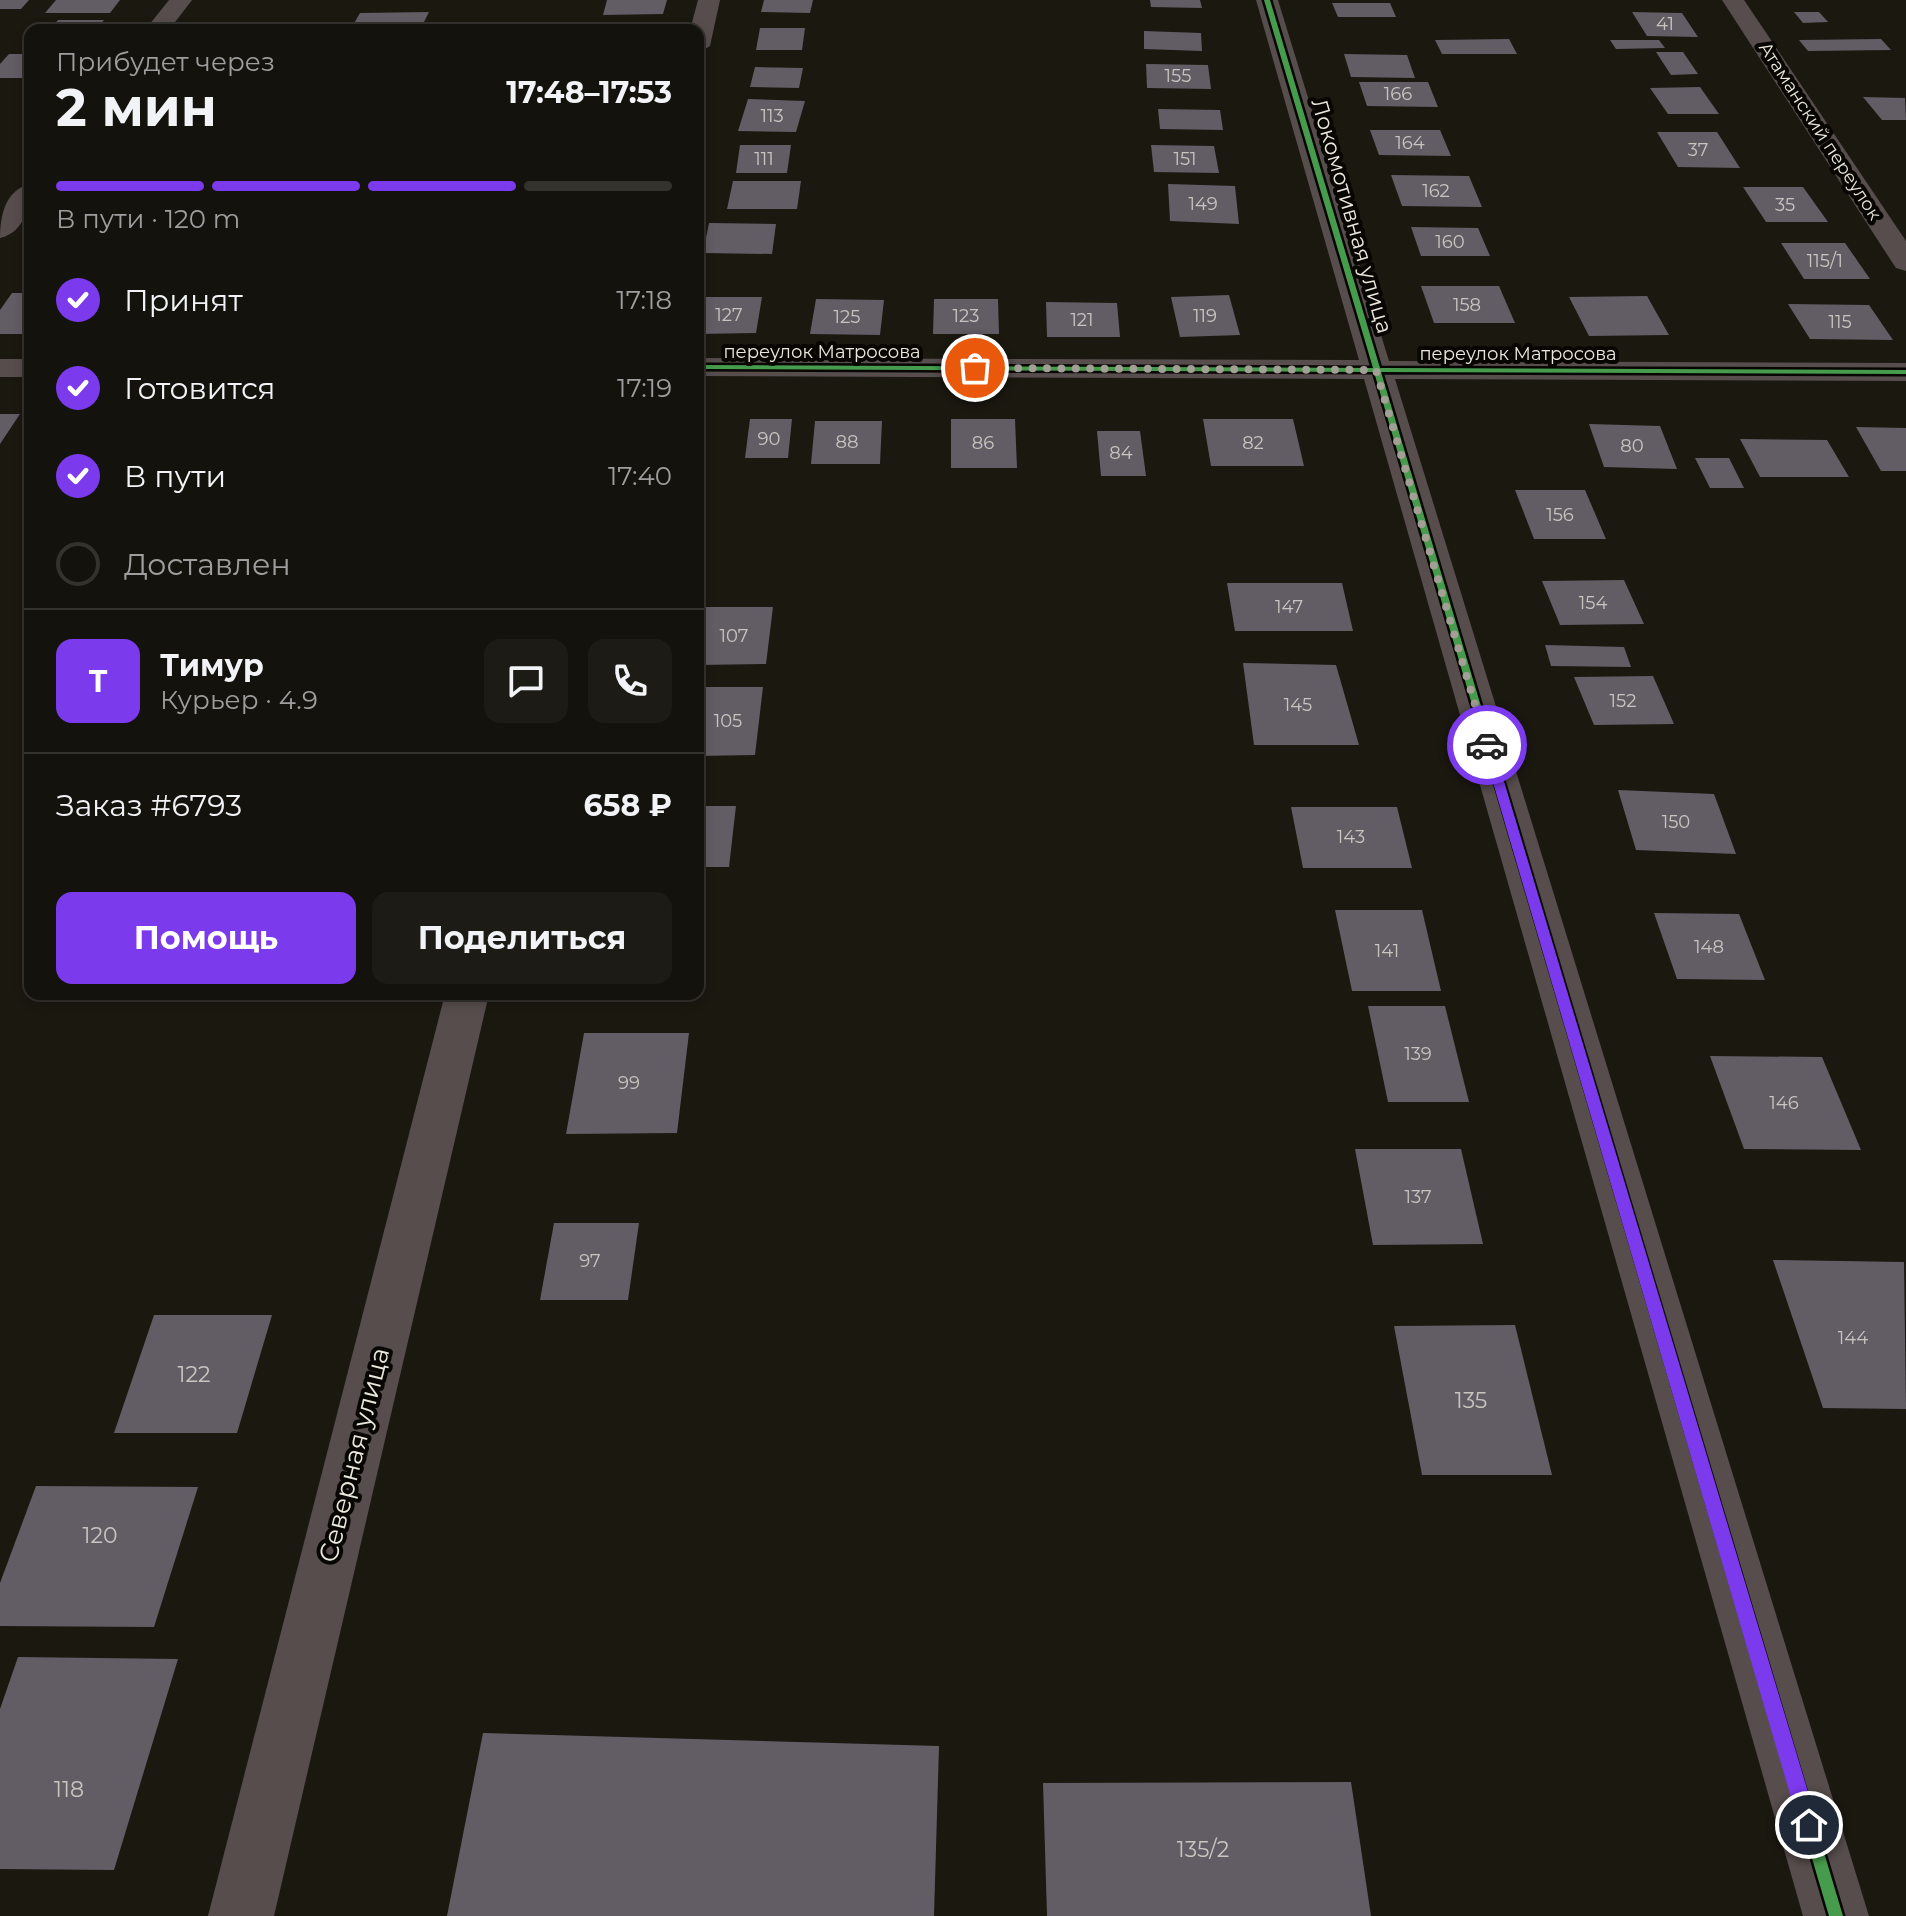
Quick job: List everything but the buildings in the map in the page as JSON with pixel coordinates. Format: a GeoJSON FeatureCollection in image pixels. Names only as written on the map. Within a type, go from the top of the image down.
{"type":"FeatureCollection","features":[{"type":"Feature","properties":{"kind":"street"},"geometry":{"type":"LineString","coordinates":[[162,24],[181,0]]}},
{"type":"Feature","properties":{"kind":"street"},"geometry":{"type":"LineString","coordinates":[[703,24],[709,0]]}},
{"type":"Feature","properties":{"kind":"street","name":"Локомотивная улица"},"geometry":{"type":"LineString","coordinates":[[1267,0],[1836,1916]]}},
{"type":"Feature","properties":{"kind":"street","name":"Атаманский переулок"},"geometry":{"type":"LineString","coordinates":[[1733,0],[1906,262]]}},
{"type":"Feature","properties":{"kind":"street"},"geometry":{"type":"LineString","coordinates":[[0,230],[24,200]]}},
{"type":"Feature","properties":{"kind":"street","name":"переулок Матросова"},"geometry":{"type":"LineString","coordinates":[[704,367],[1906,372]]}},
{"type":"Feature","properties":{"kind":"street"},"geometry":{"type":"LineString","coordinates":[[0,368],[24,368]]}},
{"type":"Feature","properties":{"kind":"street","name":"Северная улица"},"geometry":{"type":"LineString","coordinates":[[241,1916],[466,1000]]}},
{"type":"Feature","properties":{"kind":"cycle path"},"geometry":{"type":"LineString","coordinates":[[1267,0],[1836,1916]]}},
{"type":"Feature","properties":{"kind":"cycle path"},"geometry":{"type":"LineString","coordinates":[[704,367],[1906,372]]}},
{"type":"Feature","properties":{"kind":"way so far"},"geometry":{"type":"LineString","coordinates":[[975,368],[1376,370],[1487,745]]}},
{"type":"Feature","properties":{"kind":"route"},"geometry":{"type":"LineString","coordinates":[[1487,745],[1809,1825]]}}]}
